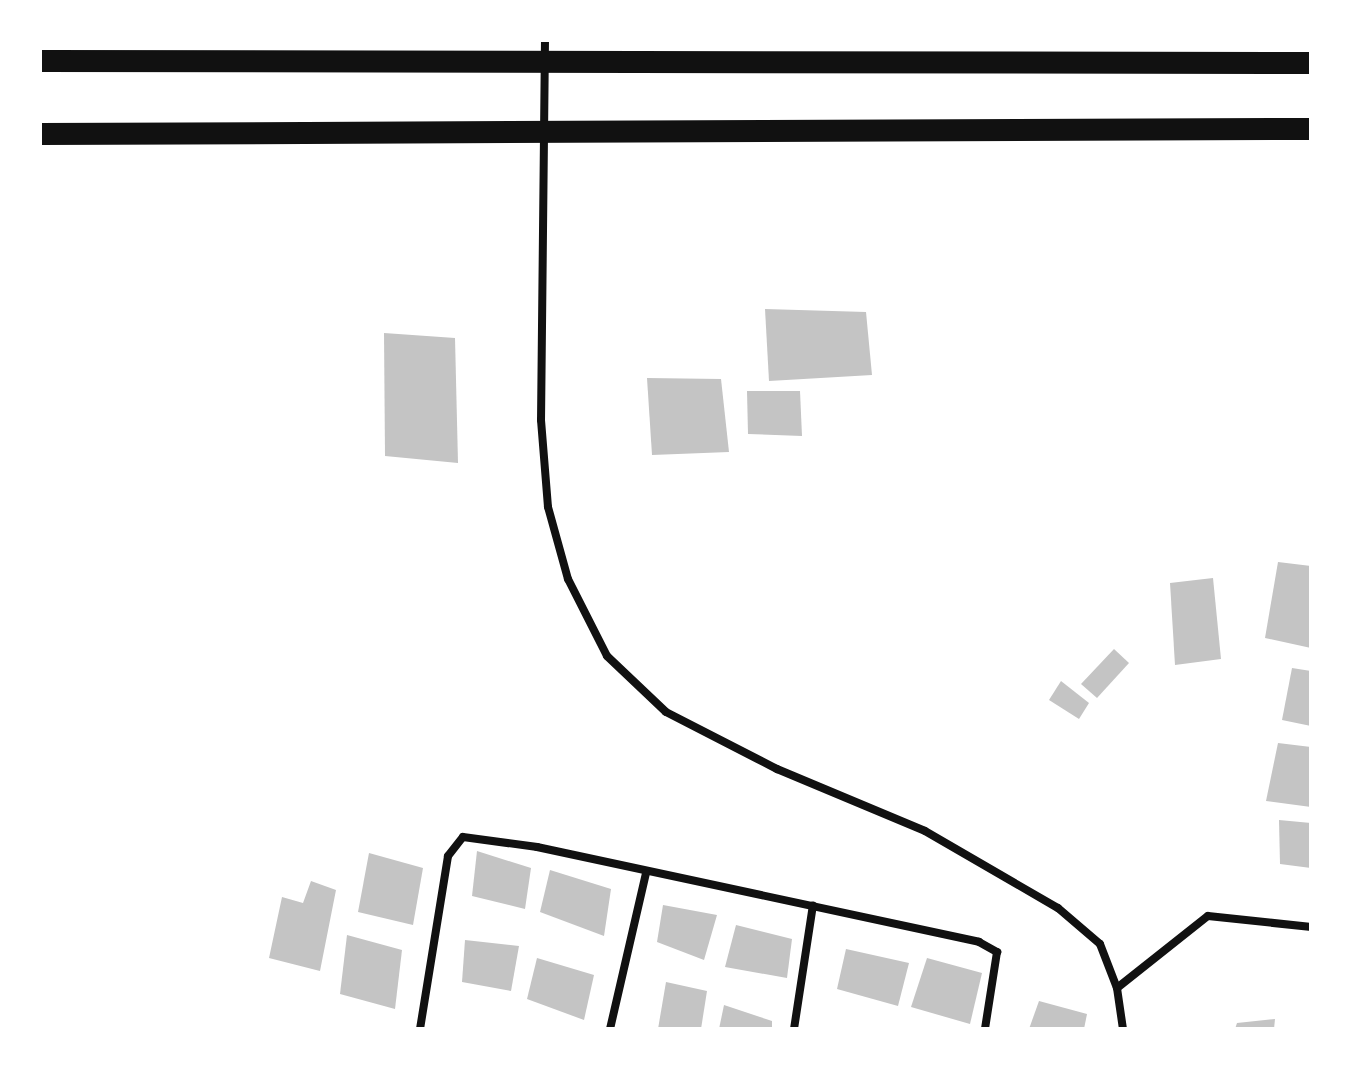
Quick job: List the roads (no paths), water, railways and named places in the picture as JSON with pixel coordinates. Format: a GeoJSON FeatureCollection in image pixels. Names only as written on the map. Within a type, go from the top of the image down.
{"type":"FeatureCollection","features":[{"type":"Feature","properties":{"kind":"highway"},"geometry":{"type":"LineString","coordinates":[[40,61],[544,50],[1311,63]]}},
{"type":"Feature","properties":{"kind":"highway"},"geometry":{"type":"LineString","coordinates":[[40,134],[1311,129]]}},
{"type":"Feature","properties":{"kind":"street"},"geometry":{"type":"LineString","coordinates":[[544,50],[541,420],[548,507],[568,579],[607,656],[666,712],[777,769],[925,831],[1058,908],[1100,944],[1117,988],[1123,1029]]}},
{"type":"Feature","properties":{"kind":"street"},"geometry":{"type":"LineString","coordinates":[[420,1029],[448,856],[463,837],[537,847],[646,873],[965,938],[997,952],[985,1029]]}},
{"type":"Feature","properties":{"kind":"street"},"geometry":{"type":"LineString","coordinates":[[610,1029],[646,873]]}},
{"type":"Feature","properties":{"kind":"street"},"geometry":{"type":"LineString","coordinates":[[794,1029],[813,905]]}},
{"type":"Feature","properties":{"kind":"street"},"geometry":{"type":"LineString","coordinates":[[1117,988],[1208,916],[1311,927]]}}]}
